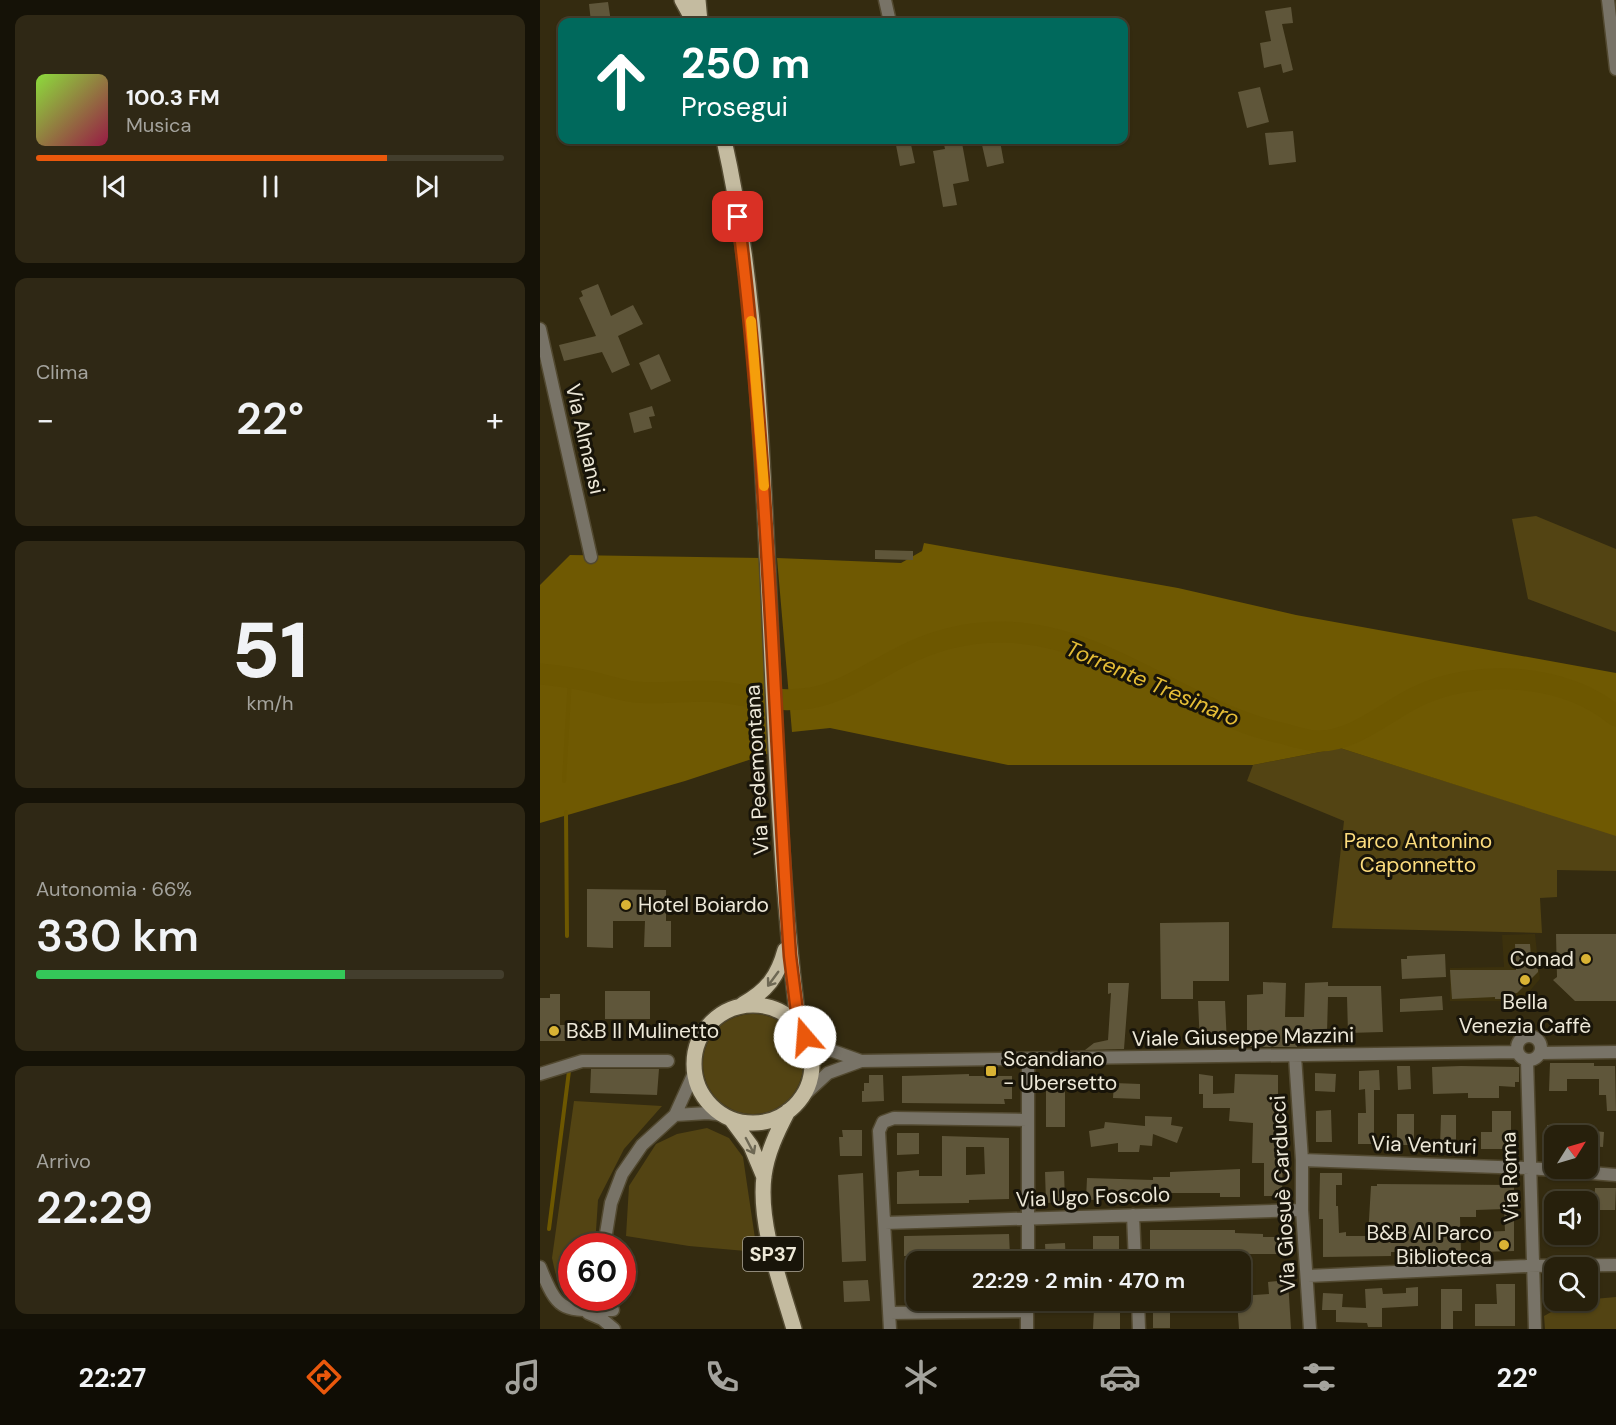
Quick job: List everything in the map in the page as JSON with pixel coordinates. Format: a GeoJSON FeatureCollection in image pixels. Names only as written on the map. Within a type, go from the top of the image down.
{"type":"FeatureCollection","features":[{"type":"Feature","properties":{"kind":"main road"},"geometry":{"type":"LineString","coordinates":[[682,0],[692,18]]}},
{"type":"Feature","properties":{"kind":"main road"},"geometry":{"type":"LineString","coordinates":[[698,0],[700,18]]}},
{"type":"Feature","properties":{"kind":"main road","name":"Via Pedemontana"},"geometry":{"type":"LineString","coordinates":[[725,144],[735,196],[751,318],[759,413],[788,938],[802,1032],[811,1053],[811,1071],[802,1096],[788,1111],[770,1148],[764,1177],[765,1208],[773,1255],[794,1329]]}},
{"type":"Feature","properties":{"kind":"main road","name":"Via Pedemontana"},"geometry":{"type":"LineString","coordinates":[[764,1177],[751,1146],[727,1117],[704,1097],[694,1073],[696,1047],[703,1031],[722,1013],[764,991],[781,967],[788,938]]}},
{"type":"Feature","properties":{"kind":"main road"},"geometry":{"type":"LineString","coordinates":[[739,1006],[765,1006],[789,1017],[802,1032]]}},
{"type":"Feature","properties":{"kind":"main road","name":"Via Pedemontana"},"geometry":{"type":"LineString","coordinates":[[727,1117],[756,1123],[774,1119],[788,1111]]}},
{"type":"Feature","properties":{"kind":"street"},"geometry":{"type":"LineString","coordinates":[[885,0],[889,18]]}},
{"type":"Feature","properties":{"kind":"street"},"geometry":{"type":"LineString","coordinates":[[1608,0],[1616,69]]}},
{"type":"Feature","properties":{"kind":"street","name":"Via Almansi"},"geometry":{"type":"LineString","coordinates":[[540,329],[591,557]]}},
{"type":"Feature","properties":{"kind":"street","name":"Viale Giuseppe Mazzini"},"geometry":{"type":"LineString","coordinates":[[802,1032],[833,1051],[861,1061]]}},
{"type":"Feature","properties":{"kind":"street"},"geometry":{"type":"LineString","coordinates":[[1530,1036],[1539,1042],[1540,1053],[1535,1059],[1527,1060],[1520,1057],[1517,1052],[1518,1041],[1530,1036]]}},
{"type":"Feature","properties":{"kind":"street","name":"Viale Giuseppe Mazzini"},"geometry":{"type":"LineString","coordinates":[[802,1096],[828,1073],[861,1061],[1517,1052]]}},
{"type":"Feature","properties":{"kind":"street"},"geometry":{"type":"LineString","coordinates":[[1540,1053],[1616,1052]]}},
{"type":"Feature","properties":{"kind":"street","name":"Via Giosuè Carducci"},"geometry":{"type":"LineString","coordinates":[[1295,1056],[1310,1329]]}},
{"type":"Feature","properties":{"kind":"street"},"geometry":{"type":"LineString","coordinates":[[540,1074],[578,1061],[601,1059],[668,1061]]}},
{"type":"Feature","properties":{"kind":"street"},"geometry":{"type":"LineString","coordinates":[[1028,1060],[1028,1251]]}},
{"type":"Feature","properties":{"kind":"street","name":"Via Roma"},"geometry":{"type":"LineString","coordinates":[[1527,1060],[1535,1329]]}},
{"type":"Feature","properties":{"kind":"street"},"geometry":{"type":"LineString","coordinates":[[606,1233],[611,1203],[622,1174],[642,1145],[675,1115],[684,1101],[694,1073]]}},
{"type":"Feature","properties":{"kind":"street"},"geometry":{"type":"LineString","coordinates":[[675,1115],[708,1113],[727,1117]]}},
{"type":"Feature","properties":{"kind":"street"},"geometry":{"type":"LineString","coordinates":[[890,1329],[879,1131],[883,1122],[894,1118],[1027,1120]]}},
{"type":"Feature","properties":{"kind":"street","name":"Via Venturi"},"geometry":{"type":"LineString","coordinates":[[1302,1161],[1529,1168],[1616,1175]]}},
{"type":"Feature","properties":{"kind":"street","name":"Via Ugo Foscolo"},"geometry":{"type":"LineString","coordinates":[[885,1223],[1302,1210]]}},
{"type":"Feature","properties":{"kind":"street"},"geometry":{"type":"LineString","coordinates":[[1133,1215],[1135,1251]]}},
{"type":"Feature","properties":{"kind":"street"},"geometry":{"type":"LineString","coordinates":[[1308,1276],[1532,1266],[1616,1265]]}},
{"type":"Feature","properties":{"kind":"street"},"geometry":{"type":"LineString","coordinates":[[540,1267],[548,1288],[558,1303]]}},
{"type":"Feature","properties":{"kind":"street"},"geometry":{"type":"LineString","coordinates":[[580,1311],[594,1314],[615,1329]]}},
{"type":"Feature","properties":{"kind":"street"},"geometry":{"type":"LineString","coordinates":[[613,1311],[615,1329]]}},
{"type":"Feature","properties":{"kind":"street"},"geometry":{"type":"LineString","coordinates":[[889,1314],[941,1311]]}},
{"type":"Feature","properties":{"kind":"street"},"geometry":{"type":"LineString","coordinates":[[1027,1311],[1027,1329]]}},
{"type":"Feature","properties":{"kind":"street"},"geometry":{"type":"LineString","coordinates":[[1138,1311],[1139,1329]]}},
{"type":"Feature","properties":{"kind":"shaded area"},"geometry":{"type":"Polygon","coordinates":[[[924,543],[1178,588],[1296,615],[1616,673],[1616,836],[1340,748],[1253,765],[1008,765],[830,728],[792,732],[777,558],[901,563],[922,551],[924,543]]]}},
{"type":"Feature","properties":{"kind":"shaded area"},"geometry":{"type":"Polygon","coordinates":[[[570,555],[762,558],[770,753],[685,781],[540,823],[540,585],[570,555]]]}},
{"type":"Feature","properties":{"kind":"shaded area"},"geometry":{"type":"Polygon","coordinates":[[[1535,934],[1540,979],[1521,1001],[1450,1001],[1450,968],[1504,967],[1502,935],[1535,934]]]}},
{"type":"Feature","properties":{"kind":"green space"},"geometry":{"type":"Polygon","coordinates":[[[1536,516],[1616,549],[1616,632],[1528,599],[1512,519],[1536,516]]]}},
{"type":"Feature","properties":{"kind":"green space","name":"Parco Antonino Caponnetto"},"geometry":{"type":"Polygon","coordinates":[[[1340,748],[1616,835],[1616,871],[1557,870],[1557,897],[1540,898],[1542,933],[1332,928],[1344,821],[1247,781],[1253,765],[1340,748]]]}},
{"type":"Feature","properties":{"kind":"green space"},"geometry":{"type":"Polygon","coordinates":[[[753,1014],[772,1018],[789,1028],[799,1045],[803,1064],[799,1083],[789,1100],[772,1110],[753,1114],[734,1110],[717,1100],[707,1083],[703,1064],[707,1045],[717,1028],[734,1018],[753,1014]]]}},
{"type":"Feature","properties":{"kind":"green space"},"geometry":{"type":"Polygon","coordinates":[[[574,1101],[662,1106],[624,1149],[598,1200],[596,1233],[558,1233],[558,1281],[552,1258],[574,1101]]]}},
{"type":"Feature","properties":{"kind":"green space"},"geometry":{"type":"Polygon","coordinates":[[[707,1128],[729,1138],[743,1157],[757,1252],[689,1246],[636,1238],[636,1233],[626,1233],[629,1186],[656,1144],[677,1134],[707,1128]]]}},
{"type":"Feature","properties":{"kind":"green space"},"geometry":{"type":"Polygon","coordinates":[[[1616,1297],[1616,1329],[1545,1329],[1544,1316],[1553,1311],[1598,1311],[1598,1299],[1616,1297]]]}},
{"type":"Feature","properties":{"kind":"building"},"geometry":{"type":"Polygon","coordinates":[[[608,2],[610,18],[591,18],[589,4],[608,2]]]}},
{"type":"Feature","properties":{"kind":"building"},"geometry":{"type":"Polygon","coordinates":[[[1291,7],[1293,23],[1282,24],[1293,70],[1283,73],[1281,64],[1264,68],[1260,43],[1271,41],[1265,11],[1291,7]]]}},
{"type":"Feature","properties":{"kind":"building"},"geometry":{"type":"Polygon","coordinates":[[[1260,87],[1269,122],[1247,128],[1238,92],[1260,87]]]}},
{"type":"Feature","properties":{"kind":"building"},"geometry":{"type":"Polygon","coordinates":[[[1293,131],[1296,162],[1269,165],[1265,133],[1293,131]]]}},
{"type":"Feature","properties":{"kind":"building"},"geometry":{"type":"Polygon","coordinates":[[[896,144],[911,144],[915,163],[900,166],[896,144]]]}},
{"type":"Feature","properties":{"kind":"building"},"geometry":{"type":"Polygon","coordinates":[[[944,144],[962,144],[969,181],[953,184],[957,205],[943,207],[933,151],[945,149],[944,144]]]}},
{"type":"Feature","properties":{"kind":"building"},"geometry":{"type":"Polygon","coordinates":[[[1001,144],[1004,163],[987,167],[982,145],[1001,144]]]}},
{"type":"Feature","properties":{"kind":"building"},"geometry":{"type":"Polygon","coordinates":[[[598,284],[611,316],[633,305],[643,324],[618,336],[630,365],[612,373],[602,352],[564,361],[559,345],[596,336],[579,298],[583,296],[581,291],[598,284]]]}},
{"type":"Feature","properties":{"kind":"building"},"geometry":{"type":"Polygon","coordinates":[[[659,354],[671,381],[651,390],[639,363],[659,354]]]}},
{"type":"Feature","properties":{"kind":"building"},"geometry":{"type":"Polygon","coordinates":[[[652,406],[655,416],[649,417],[652,428],[634,433],[629,413],[652,406]]]}},
{"type":"Feature","properties":{"kind":"building"},"geometry":{"type":"Polygon","coordinates":[[[875,550],[913,551],[913,560],[875,559],[875,550]]]}},
{"type":"Feature","properties":{"kind":"building","name":"Hotel Boiardo"},"geometry":{"type":"Polygon","coordinates":[[[587,889],[666,890],[666,921],[671,921],[671,947],[644,947],[645,921],[613,921],[613,948],[587,947],[587,889]]]}},
{"type":"Feature","properties":{"kind":"building"},"geometry":{"type":"Polygon","coordinates":[[[1229,922],[1229,981],[1193,981],[1193,999],[1161,999],[1160,923],[1229,922]]]}},
{"type":"Feature","properties":{"kind":"building","name":"Conad"},"geometry":{"type":"Polygon","coordinates":[[[1556,934],[1616,934],[1616,1001],[1575,1001],[1553,980],[1557,977],[1556,934]]]}},
{"type":"Feature","properties":{"kind":"building"},"geometry":{"type":"Polygon","coordinates":[[[1515,944],[1530,944],[1531,957],[1538,956],[1538,972],[1517,993],[1506,994],[1506,999],[1495,999],[1495,997],[1452,999],[1450,970],[1516,970],[1515,944]]]}},
{"type":"Feature","properties":{"kind":"building"},"geometry":{"type":"Polygon","coordinates":[[[1445,954],[1446,977],[1402,979],[1401,959],[1407,959],[1407,956],[1445,954]]]}},
{"type":"Feature","properties":{"kind":"building"},"geometry":{"type":"Polygon","coordinates":[[[1263,982],[1286,983],[1285,1017],[1304,1017],[1305,983],[1328,982],[1328,986],[1381,986],[1383,1032],[1348,1033],[1347,997],[1328,997],[1327,1033],[1297,1033],[1297,1047],[1247,1047],[1247,995],[1263,994],[1263,982]]]}},
{"type":"Feature","properties":{"kind":"building"},"geometry":{"type":"Polygon","coordinates":[[[1108,983],[1129,983],[1124,1049],[1085,1050],[1094,1043],[1108,1040],[1111,993],[1108,994],[1108,983]]]}},
{"type":"Feature","properties":{"kind":"building"},"geometry":{"type":"Polygon","coordinates":[[[605,991],[650,991],[650,1019],[605,1019],[605,991]]]}},
{"type":"Feature","properties":{"kind":"building"},"geometry":{"type":"Polygon","coordinates":[[[550,994],[560,994],[560,1025],[565,1025],[565,1041],[540,1041],[540,998],[550,998],[550,994]]]}},
{"type":"Feature","properties":{"kind":"building"},"geometry":{"type":"Polygon","coordinates":[[[1442,996],[1443,1010],[1400,1012],[1400,999],[1442,996]]]}},
{"type":"Feature","properties":{"kind":"building"},"geometry":{"type":"Polygon","coordinates":[[[1198,1001],[1225,1001],[1227,1045],[1200,1045],[1198,1001]]]}},
{"type":"Feature","properties":{"kind":"building"},"geometry":{"type":"Polygon","coordinates":[[[1550,1063],[1594,1063],[1594,1066],[1615,1066],[1616,1111],[1607,1111],[1606,1095],[1599,1095],[1599,1079],[1567,1079],[1567,1091],[1549,1091],[1550,1063]]]}},
{"type":"Feature","properties":{"kind":"building"},"geometry":{"type":"Polygon","coordinates":[[[1397,1066],[1410,1066],[1411,1089],[1398,1090],[1397,1066]]]}},
{"type":"Feature","properties":{"kind":"building"},"geometry":{"type":"Polygon","coordinates":[[[1432,1067],[1519,1067],[1519,1082],[1515,1082],[1515,1087],[1499,1086],[1499,1098],[1468,1098],[1468,1093],[1433,1094],[1432,1067]]]}},
{"type":"Feature","properties":{"kind":"building"},"geometry":{"type":"Polygon","coordinates":[[[591,1069],[659,1069],[657,1095],[590,1093],[591,1069]]]}},
{"type":"Feature","properties":{"kind":"building"},"geometry":{"type":"Polygon","coordinates":[[[1379,1070],[1380,1090],[1374,1090],[1374,1144],[1358,1144],[1358,1113],[1366,1113],[1365,1089],[1359,1090],[1359,1071],[1379,1070]]]}},
{"type":"Feature","properties":{"kind":"building"},"geometry":{"type":"Polygon","coordinates":[[[1315,1073],[1336,1074],[1335,1092],[1315,1091],[1315,1073]]]}},
{"type":"Feature","properties":{"kind":"building"},"geometry":{"type":"Polygon","coordinates":[[[969,1074],[969,1076],[1012,1076],[1012,1099],[1004,1099],[1005,1104],[902,1103],[902,1076],[969,1074]]]}},
{"type":"Feature","properties":{"kind":"building"},"geometry":{"type":"Polygon","coordinates":[[[1199,1074],[1213,1076],[1213,1094],[1234,1093],[1235,1074],[1278,1075],[1278,1109],[1284,1110],[1282,1196],[1264,1196],[1264,1163],[1252,1163],[1253,1123],[1229,1121],[1230,1108],[1203,1108],[1203,1094],[1199,1094],[1199,1074]]]}},
{"type":"Feature","properties":{"kind":"building"},"geometry":{"type":"Polygon","coordinates":[[[869,1075],[883,1075],[884,1101],[862,1102],[864,1083],[869,1083],[869,1075]]]}},
{"type":"Feature","properties":{"kind":"building"},"geometry":{"type":"Polygon","coordinates":[[[1114,1083],[1140,1084],[1140,1099],[1113,1098],[1114,1083]]]}},
{"type":"Feature","properties":{"kind":"building"},"geometry":{"type":"Polygon","coordinates":[[[1046,1088],[1065,1088],[1065,1127],[1046,1127],[1046,1088]]]}},
{"type":"Feature","properties":{"kind":"building"},"geometry":{"type":"Polygon","coordinates":[[[1331,1110],[1332,1142],[1316,1142],[1316,1111],[1331,1110]]]}},
{"type":"Feature","properties":{"kind":"building"},"geometry":{"type":"Polygon","coordinates":[[[1492,1111],[1511,1111],[1511,1149],[1481,1149],[1481,1132],[1492,1132],[1492,1111]]]}},
{"type":"Feature","properties":{"kind":"building"},"geometry":{"type":"Polygon","coordinates":[[[1397,1114],[1414,1114],[1414,1145],[1397,1145],[1397,1114]]]}},
{"type":"Feature","properties":{"kind":"building"},"geometry":{"type":"Polygon","coordinates":[[[1441,1115],[1456,1115],[1456,1147],[1440,1147],[1441,1115]]]}},
{"type":"Feature","properties":{"kind":"building"},"geometry":{"type":"Polygon","coordinates":[[[1145,1116],[1172,1117],[1171,1125],[1183,1127],[1177,1143],[1153,1134],[1152,1146],[1140,1145],[1139,1152],[1118,1152],[1118,1143],[1091,1147],[1089,1131],[1104,1128],[1105,1122],[1145,1126],[1145,1116]]]}},
{"type":"Feature","properties":{"kind":"building"},"geometry":{"type":"Polygon","coordinates":[[[842,1130],[862,1130],[862,1156],[840,1156],[839,1137],[843,1137],[842,1130]]]}},
{"type":"Feature","properties":{"kind":"building"},"geometry":{"type":"Polygon","coordinates":[[[1598,1131],[1604,1132],[1603,1147],[1598,1147],[1598,1131]]]}},
{"type":"Feature","properties":{"kind":"building"},"geometry":{"type":"Polygon","coordinates":[[[897,1133],[919,1133],[919,1154],[897,1155],[897,1133]]]}},
{"type":"Feature","properties":{"kind":"building"},"geometry":{"type":"Polygon","coordinates":[[[942,1136],[1009,1138],[1009,1199],[969,1200],[969,1203],[897,1204],[897,1172],[919,1170],[919,1176],[942,1176],[942,1136]],[[966,1147],[966,1175],[985,1174],[984,1147],[966,1147]]]}},
{"type":"Feature","properties":{"kind":"building"},"geometry":{"type":"Polygon","coordinates":[[[1240,1169],[1240,1197],[1220,1197],[1220,1193],[1171,1193],[1172,1198],[1086,1200],[1087,1178],[1153,1180],[1153,1177],[1170,1177],[1170,1172],[1240,1169]]]}},
{"type":"Feature","properties":{"kind":"building"},"geometry":{"type":"Polygon","coordinates":[[[1064,1171],[1065,1202],[1046,1203],[1045,1172],[1064,1171]]]}},
{"type":"Feature","properties":{"kind":"building"},"geometry":{"type":"Polygon","coordinates":[[[863,1173],[866,1261],[842,1262],[838,1175],[863,1173]]]}},
{"type":"Feature","properties":{"kind":"building"},"geometry":{"type":"Polygon","coordinates":[[[1320,1173],[1342,1173],[1342,1185],[1336,1185],[1336,1206],[1338,1206],[1339,1233],[1346,1232],[1346,1236],[1368,1236],[1371,1186],[1377,1186],[1377,1184],[1514,1185],[1514,1251],[1480,1252],[1480,1232],[1505,1231],[1504,1209],[1476,1210],[1476,1217],[1460,1217],[1461,1253],[1391,1252],[1391,1256],[1323,1257],[1323,1219],[1319,1219],[1320,1173]]]}},
{"type":"Feature","properties":{"kind":"building"},"geometry":{"type":"Polygon","coordinates":[[[1595,1188],[1616,1188],[1615,1210],[1598,1210],[1598,1191],[1595,1191],[1595,1188]]]}},
{"type":"Feature","properties":{"kind":"building"},"geometry":{"type":"Polygon","coordinates":[[[1150,1230],[1235,1230],[1235,1233],[1263,1234],[1263,1237],[1285,1237],[1285,1254],[1251,1254],[1251,1251],[1150,1251],[1150,1230]]]}},
{"type":"Feature","properties":{"kind":"building"},"geometry":{"type":"Polygon","coordinates":[[[1009,1234],[1010,1251],[906,1251],[906,1256],[904,1256],[904,1236],[1009,1234]]]}},
{"type":"Feature","properties":{"kind":"building"},"geometry":{"type":"Polygon","coordinates":[[[1093,1236],[1119,1236],[1119,1251],[1093,1251],[1093,1236]]]}},
{"type":"Feature","properties":{"kind":"building"},"geometry":{"type":"Polygon","coordinates":[[[1065,1243],[1065,1251],[1045,1251],[1045,1244],[1065,1243]]]}},
{"type":"Feature","properties":{"kind":"building"},"geometry":{"type":"Polygon","coordinates":[[[868,1280],[870,1301],[844,1302],[843,1281],[868,1280]]]}},
{"type":"Feature","properties":{"kind":"building"},"geometry":{"type":"Polygon","coordinates":[[[1288,1280],[1291,1329],[1239,1329],[1238,1311],[1251,1311],[1251,1295],[1269,1294],[1268,1282],[1288,1280]]]}},
{"type":"Feature","properties":{"kind":"building"},"geometry":{"type":"Polygon","coordinates":[[[1496,1284],[1515,1284],[1515,1326],[1475,1326],[1475,1304],[1497,1304],[1496,1284]]]}},
{"type":"Feature","properties":{"kind":"building"},"geometry":{"type":"Polygon","coordinates":[[[1418,1287],[1418,1306],[1382,1308],[1382,1327],[1368,1327],[1367,1323],[1336,1322],[1336,1310],[1322,1310],[1323,1293],[1343,1294],[1342,1307],[1366,1308],[1365,1289],[1382,1288],[1383,1294],[1406,1293],[1406,1288],[1418,1287]]]}},
{"type":"Feature","properties":{"kind":"building"},"geometry":{"type":"Polygon","coordinates":[[[1441,1289],[1462,1289],[1462,1311],[1453,1311],[1453,1329],[1441,1329],[1441,1289]]]}},
{"type":"Feature","properties":{"kind":"building"},"geometry":{"type":"Polygon","coordinates":[[[1094,1311],[1120,1311],[1120,1329],[1093,1329],[1094,1311]]]}},
{"type":"Feature","properties":{"kind":"building"},"geometry":{"type":"Polygon","coordinates":[[[1153,1311],[1170,1311],[1170,1328],[1153,1328],[1153,1311]]]}},
{"type":"Feature","properties":{"kind":"waterway","name":"Torrente Tresinaro"},"geometry":{"type":"LineString","coordinates":[[540,674],[561,676],[635,692],[709,691],[787,700],[811,698],[834,691],[928,645],[958,636],[1004,632],[1055,639],[1089,650],[1251,725],[1310,740],[1331,740],[1344,737],[1416,697],[1440,688],[1492,679],[1546,683],[1595,702],[1616,716]]}},
{"type":"Feature","properties":{"kind":"waterway"},"geometry":{"type":"LineString","coordinates":[[564,781],[570,678]]}},
{"type":"Feature","properties":{"kind":"waterway"},"geometry":{"type":"LineString","coordinates":[[566,812],[567,936]]}},
{"type":"Feature","properties":{"kind":"waterway"},"geometry":{"type":"LineString","coordinates":[[549,1229],[569,1071]]}},
{"type":"Feature","properties":{"kind":"slow traffic"},"geometry":{"type":"LineString","coordinates":[[751,321],[764,486]]}},
{"type":"Feature","properties":{"kind":"place","name":"Hotel Boiardo"},"geometry":{"type":"Point","coordinates":[626,905]}},
{"type":"Feature","properties":{"kind":"place","name":"Conad"},"geometry":{"type":"Point","coordinates":[1586,959]}},
{"type":"Feature","properties":{"kind":"place","name":"Bella Venezia Caffè"},"geometry":{"type":"Point","coordinates":[1525,980]}},
{"type":"Feature","properties":{"kind":"place","name":"B&B Il Mulinetto"},"geometry":{"type":"Point","coordinates":[554,1031]}},
{"type":"Feature","properties":{"kind":"place","name":"Scandiano - Ubersetto"},"geometry":{"type":"Point","coordinates":[991,1071]}},
{"type":"Feature","properties":{"kind":"place","name":"B&B Al Parco Biblioteca"},"geometry":{"type":"Point","coordinates":[1504,1245]}},
{"type":"Feature","properties":{"kind":"route"},"geometry":{"type":"LineString","coordinates":[[738,217],[751,318],[759,413],[790,956],[799,1028],[805,1037]]}}]}
